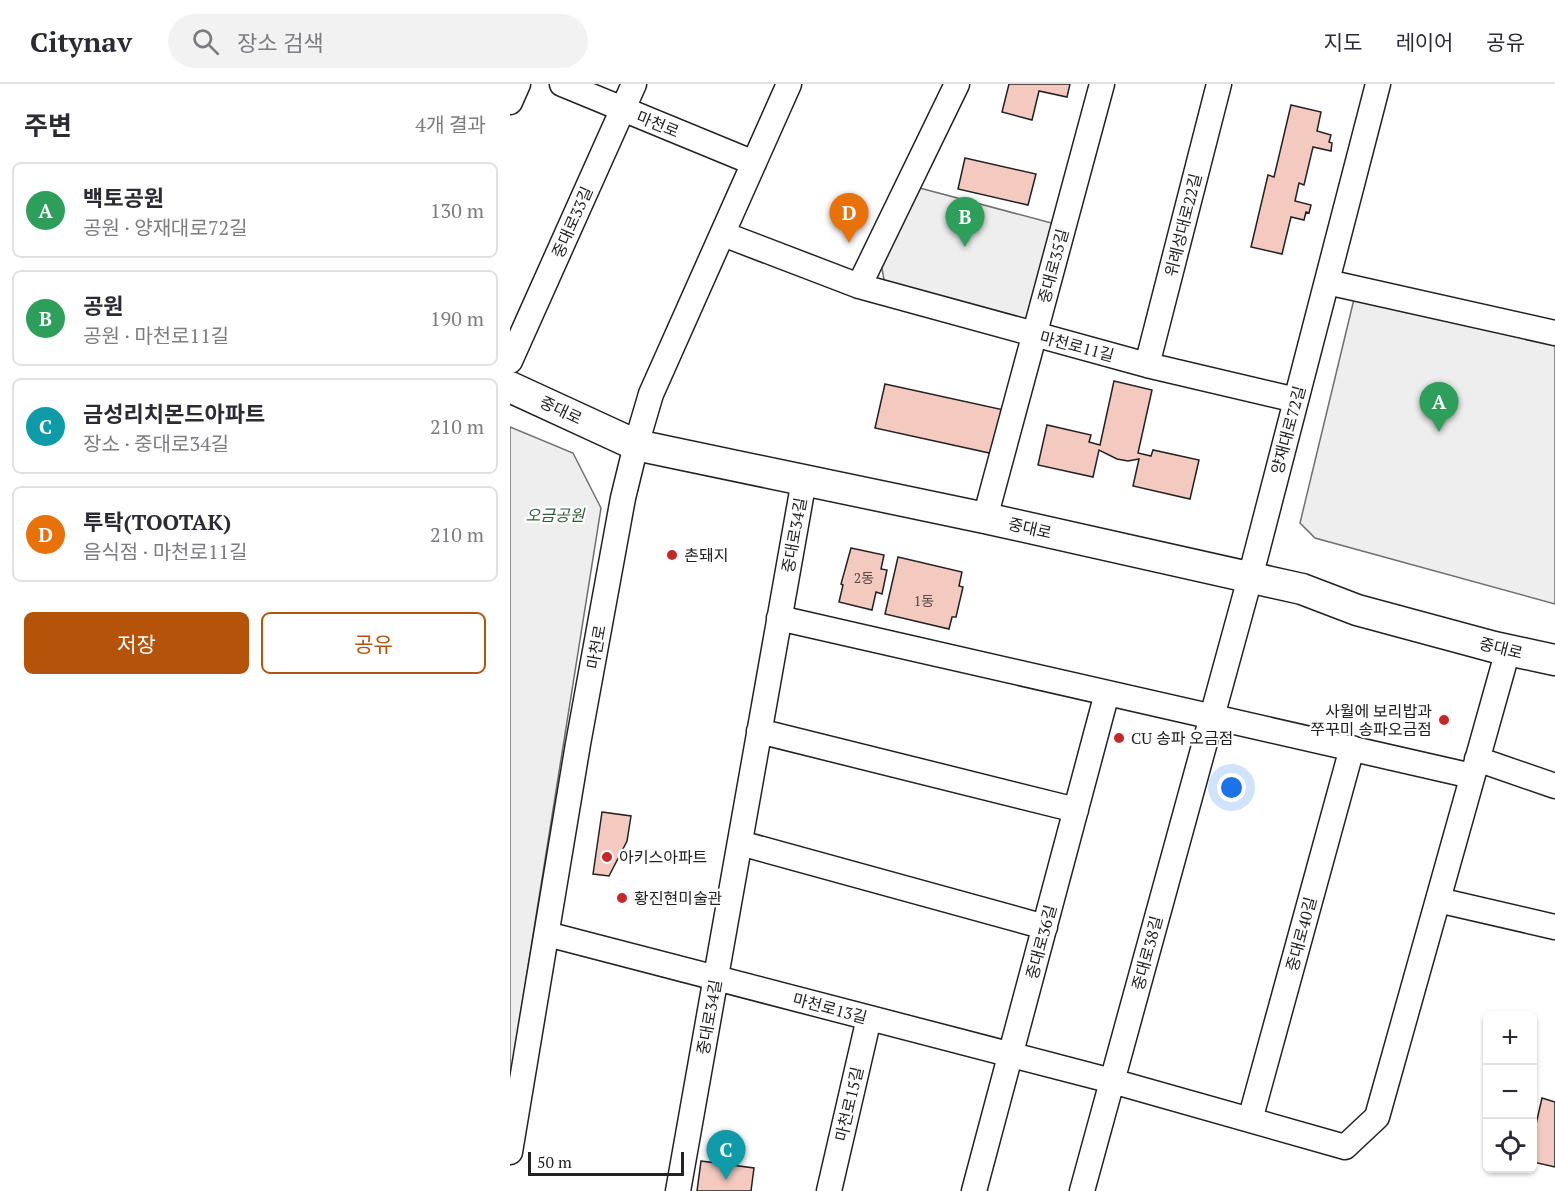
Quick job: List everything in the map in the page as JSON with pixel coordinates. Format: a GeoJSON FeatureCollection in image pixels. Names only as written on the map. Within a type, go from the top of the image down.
{"type":"FeatureCollection","features":[{"type":"Feature","properties":{"kind":"main road","name":"중대로"},"geometry":{"type":"LineString","coordinates":[[510,387],[636,445],[985,518],[1302,590],[1357,610],[1508,650],[1555,660]]}},
{"type":"Feature","properties":{"kind":"street"},"geometry":{"type":"LineString","coordinates":[[510,102],[518,84]]}},
{"type":"Feature","properties":{"kind":"street","name":"마천로"},"geometry":{"type":"LineString","coordinates":[[562,84],[754,163]]}},
{"type":"Feature","properties":{"kind":"street","name":"중대로33길"},"geometry":{"type":"LineString","coordinates":[[510,361],[634,84]]}},
{"type":"Feature","properties":{"kind":"street","name":"마천로"},"geometry":{"type":"LineString","coordinates":[[511,1139],[578,744],[623,498],[636,445],[651,394],[789,84]]}},
{"type":"Feature","properties":{"kind":"street"},"geometry":{"type":"LineString","coordinates":[[859,286],[957,84]]}},
{"type":"Feature","properties":{"kind":"street","name":"중대로35길"},"geometry":{"type":"LineString","coordinates":[[985,518],[1102,84]]}},
{"type":"Feature","properties":{"kind":"street","name":"위례성대로22길"},"geometry":{"type":"LineString","coordinates":[[1147,365],[1220,84]]}},
{"type":"Feature","properties":{"kind":"street","name":"양재대로72길"},"geometry":{"type":"LineString","coordinates":[[1250,578],[1378,84]]}},
{"type":"Feature","properties":{"kind":"street","name":"마천로11길"},"geometry":{"type":"LineString","coordinates":[[723,234],[859,286],[1147,365],[1296,400]]}},
{"type":"Feature","properties":{"kind":"street"},"geometry":{"type":"LineString","coordinates":[[1327,282],[1555,333]]}},
{"type":"Feature","properties":{"kind":"street","name":"중대로34길"},"geometry":{"type":"LineString","coordinates":[[678,1191],[804,480]]}},
{"type":"Feature","properties":{"kind":"street","name":"중대로38길"},"geometry":{"type":"LineString","coordinates":[[1083,1191],[1250,578]]}},
{"type":"Feature","properties":{"kind":"street"},"geometry":{"type":"LineString","coordinates":[[779,618],[1352,748],[1475,767],[1555,786]]}},
{"type":"Feature","properties":{"kind":"street"},"geometry":{"type":"LineString","coordinates":[[1112,1082],[1345,1147],[1377,1117],[1508,650]]}},
{"type":"Feature","properties":{"kind":"street","name":"중대로36길"},"geometry":{"type":"LineString","coordinates":[[974,1191],[1107,693]]}},
{"type":"Feature","properties":{"kind":"street"},"geometry":{"type":"LineString","coordinates":[[759,731],[1076,810]]}},
{"type":"Feature","properties":{"kind":"street","name":"중대로40길"},"geometry":{"type":"LineString","coordinates":[[1250,1120],[1352,748]]}},
{"type":"Feature","properties":{"kind":"street"},"geometry":{"type":"LineString","coordinates":[[740,843],[1045,927]]}},
{"type":"Feature","properties":{"kind":"street"},"geometry":{"type":"LineString","coordinates":[[1438,900],[1555,927]]}},
{"type":"Feature","properties":{"kind":"street","name":"마천로13길"},"geometry":{"type":"LineString","coordinates":[[547,934],[1112,1082]]}},
{"type":"Feature","properties":{"kind":"street","name":"마천로15길"},"geometry":{"type":"LineString","coordinates":[[829,1191],[868,1018]]}},
{"type":"Feature","properties":{"kind":"green space"},"geometry":{"type":"Polygon","coordinates":[[[916,187],[1059,225],[1033,325],[885,285],[881,263],[916,187]]]}},
{"type":"Feature","properties":{"kind":"green space"},"geometry":{"type":"Polygon","coordinates":[[[1355,295],[1555,340],[1555,604],[1315,538],[1300,523],[1355,295]]]}},
{"type":"Feature","properties":{"kind":"green space","name":"오금공원"},"geometry":{"type":"Polygon","coordinates":[[[510,427],[573,453],[601,508],[510,1080],[510,427]]]}},
{"type":"Feature","properties":{"kind":"building"},"geometry":{"type":"Polygon","coordinates":[[[1009,84],[1070,84],[1067,97],[1039,91],[1032,120],[1002,112],[1009,84]]]}},
{"type":"Feature","properties":{"kind":"building"},"geometry":{"type":"Polygon","coordinates":[[[1291,105],[1321,112],[1317,131],[1331,135],[1329,142],[1332,143],[1331,151],[1313,147],[1304,185],[1299,183],[1295,201],[1311,205],[1309,213],[1306,212],[1304,220],[1291,217],[1282,254],[1251,247],[1268,175],[1274,177],[1291,105]]]}},
{"type":"Feature","properties":{"kind":"building"},"geometry":{"type":"Polygon","coordinates":[[[965,158],[1036,174],[1028,205],[958,189],[965,158]]]}},
{"type":"Feature","properties":{"kind":"building"},"geometry":{"type":"Polygon","coordinates":[[[1114,381],[1152,390],[1138,453],[1151,456],[1153,450],[1199,460],[1190,499],[1133,486],[1139,459],[1128,461],[1117,459],[1099,450],[1093,477],[1038,465],[1047,425],[1091,435],[1089,442],[1100,445],[1114,381]]]}},
{"type":"Feature","properties":{"kind":"building"},"geometry":{"type":"Polygon","coordinates":[[[885,384],[1004,410],[994,454],[875,428],[885,384]]]}},
{"type":"Feature","properties":{"kind":"building"},"geometry":{"type":"Polygon","coordinates":[[[851,548],[884,555],[881,569],[887,570],[882,594],[876,592],[872,610],[839,602],[843,585],[841,584],[851,548]]]}},
{"type":"Feature","properties":{"kind":"building"},"geometry":{"type":"Polygon","coordinates":[[[898,557],[962,572],[959,586],[963,587],[956,617],[952,617],[949,629],[885,614],[898,557]]]}},
{"type":"Feature","properties":{"kind":"building","name":"아키스아파트"},"geometry":{"type":"Polygon","coordinates":[[[602,812],[631,816],[627,841],[609,876],[593,874],[602,812]]]}},
{"type":"Feature","properties":{"kind":"building"},"geometry":{"type":"Polygon","coordinates":[[[1542,1098],[1555,1102],[1555,1167],[1537,1163],[1537,1120],[1542,1098]]]}},
{"type":"Feature","properties":{"kind":"building"},"geometry":{"type":"Polygon","coordinates":[[[701,1161],[754,1168],[751,1191],[697,1191],[701,1161]]]}},
{"type":"Feature","properties":{"kind":"place","name":"투탁(TOOTAK)"},"geometry":{"type":"Point","coordinates":[849,243]}},
{"type":"Feature","properties":{"kind":"place","name":"공원"},"geometry":{"type":"Point","coordinates":[965,247]}},
{"type":"Feature","properties":{"kind":"place","name":"백토공원"},"geometry":{"type":"Point","coordinates":[1439,432]}},
{"type":"Feature","properties":{"kind":"place","name":"촌돼지"},"geometry":{"type":"Point","coordinates":[672,555]}},
{"type":"Feature","properties":{"kind":"place","name":"사월에 보리밥과 쭈꾸미 송파오금점"},"geometry":{"type":"Point","coordinates":[1444,720]}},
{"type":"Feature","properties":{"kind":"place","name":"CU 송파 오금점"},"geometry":{"type":"Point","coordinates":[1119,738]}},
{"type":"Feature","properties":{"kind":"place","name":"아키스아파트"},"geometry":{"type":"Point","coordinates":[607,857]}},
{"type":"Feature","properties":{"kind":"place","name":"황진현미술관"},"geometry":{"type":"Point","coordinates":[622,898]}},
{"type":"Feature","properties":{"kind":"place","name":"금성리치몬드아파트"},"geometry":{"type":"Point","coordinates":[726,1180]}}]}
